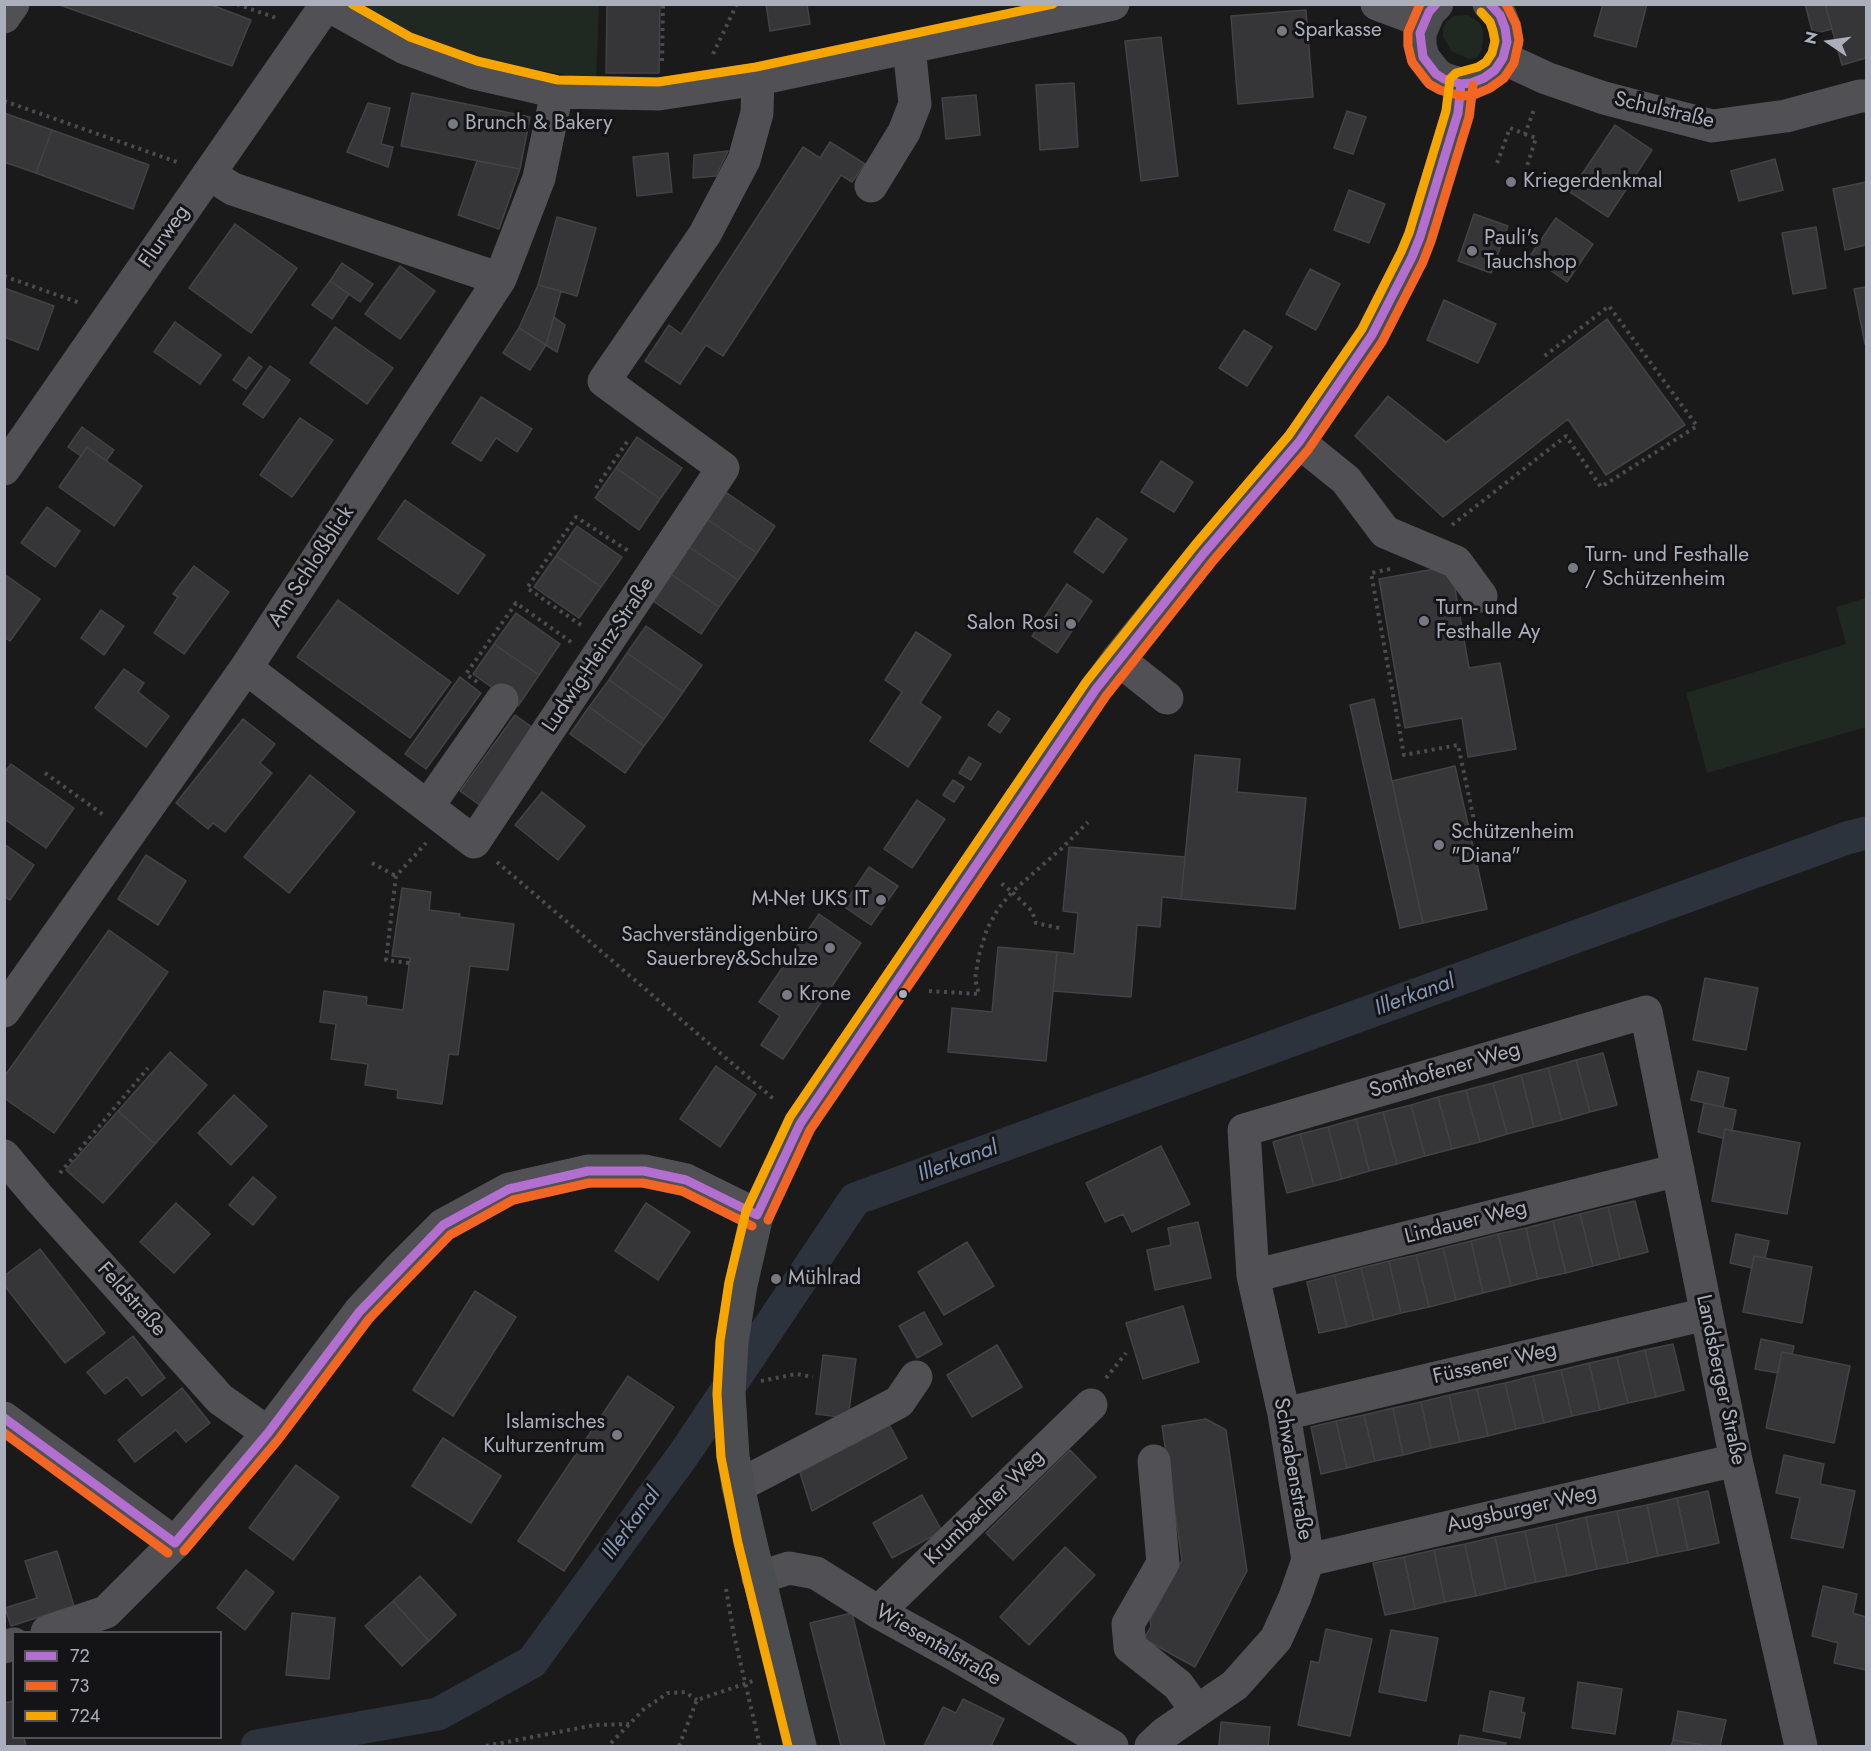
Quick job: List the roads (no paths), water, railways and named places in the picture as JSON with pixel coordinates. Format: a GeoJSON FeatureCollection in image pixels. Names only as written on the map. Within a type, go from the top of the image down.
{"type":"FeatureCollection","features":[{"type":"Feature","properties":{"kind":"main road"},"geometry":{"type":"LineString","coordinates":[[1430,13],[1420,33],[1420,45],[1428,66],[1444,79],[1461,84],[1471,83],[1495,70],[1503,58],[1507,42],[1500,15],[1490,5]]}},
{"type":"Feature","properties":{"kind":"main road"},"geometry":{"type":"LineString","coordinates":[[801,1746],[758,1578],[736,1471],[729,1393],[732,1342],[741,1285],[757,1215],[800,1124],[1118,659],[1204,553],[1299,442],[1372,335],[1412,257],[1458,113],[1461,84]]}},
{"type":"Feature","properties":{"kind":"street"},"geometry":{"type":"LineString","coordinates":[[4,17],[13,4]]}},
{"type":"Feature","properties":{"kind":"street"},"geometry":{"type":"LineString","coordinates":[[320,13],[474,73],[557,92],[662,94],[758,79],[1113,4]]}},
{"type":"Feature","properties":{"kind":"street"},"geometry":{"type":"LineString","coordinates":[[1377,4],[1430,13]]}},
{"type":"Feature","properties":{"kind":"street","name":"Flurweg"},"geometry":{"type":"LineString","coordinates":[[4,469],[320,13]]}},
{"type":"Feature","properties":{"kind":"street"},"geometry":{"type":"LineString","coordinates":[[871,186],[904,132],[915,104],[909,47]]}},
{"type":"Feature","properties":{"kind":"street","name":"Schulstraße"},"geometry":{"type":"LineString","coordinates":[[1503,58],[1546,78],[1614,100],[1712,126],[1786,116],[1866,96]]}},
{"type":"Feature","properties":{"kind":"street","name":"Ludwig-Heinz-Straße"},"geometry":{"type":"LineString","coordinates":[[437,813],[474,842],[723,468],[604,381],[705,234],[744,160],[757,113],[758,79]]}},
{"type":"Feature","properties":{"kind":"street","name":"Am Schloßblick"},"geometry":{"type":"LineString","coordinates":[[4,1011],[246,668],[500,279],[539,178],[557,92]]}},
{"type":"Feature","properties":{"kind":"street"},"geometry":{"type":"LineString","coordinates":[[209,174],[232,189],[500,279]]}},
{"type":"Feature","properties":{"kind":"street"},"geometry":{"type":"LineString","coordinates":[[1299,442],[1346,480],[1385,532],[1456,562],[1481,596]]}},
{"type":"Feature","properties":{"kind":"street"},"geometry":{"type":"LineString","coordinates":[[1118,659],[1167,698]]}},
{"type":"Feature","properties":{"kind":"street"},"geometry":{"type":"LineString","coordinates":[[246,668],[437,813],[502,700]]}},
{"type":"Feature","properties":{"kind":"street","name":"Sonthofener Weg"},"geometry":{"type":"LineString","coordinates":[[1244,1130],[1646,1012]]}},
{"type":"Feature","properties":{"kind":"street","name":"Landsberger Straße"},"geometry":{"type":"LineString","coordinates":[[1646,1012],[1736,1460],[1801,1746]]}},
{"type":"Feature","properties":{"kind":"street","name":"Schwabenstraße"},"geometry":{"type":"LineString","coordinates":[[1151,1746],[1165,1733],[1235,1685],[1276,1639],[1295,1597],[1308,1560],[1284,1414],[1253,1276],[1244,1130]]}},
{"type":"Feature","properties":{"kind":"street","name":"Feldstraße"},"geometry":{"type":"LineString","coordinates":[[4,1156],[220,1399],[268,1433]]}},
{"type":"Feature","properties":{"kind":"street","name":"Lindauer Weg"},"geometry":{"type":"LineString","coordinates":[[1253,1276],[1678,1170]]}},
{"type":"Feature","properties":{"kind":"street"},"geometry":{"type":"LineString","coordinates":[[50,1631],[105,1612],[174,1543],[268,1433],[360,1311],[443,1225],[508,1189],[588,1171],[644,1171],[686,1180],[757,1215]]}},
{"type":"Feature","properties":{"kind":"street","name":"Füssener Weg"},"geometry":{"type":"LineString","coordinates":[[1284,1414],[1706,1314]]}},
{"type":"Feature","properties":{"kind":"street"},"geometry":{"type":"LineString","coordinates":[[736,1471],[899,1402],[916,1377]]}},
{"type":"Feature","properties":{"kind":"street","name":"Krumbacher Weg"},"geometry":{"type":"LineString","coordinates":[[878,1612],[1091,1405]]}},
{"type":"Feature","properties":{"kind":"street"},"geometry":{"type":"LineString","coordinates":[[4,1418],[174,1543]]}},
{"type":"Feature","properties":{"kind":"street","name":"Augsburger Weg"},"geometry":{"type":"LineString","coordinates":[[1308,1560],[1736,1460]]}},
{"type":"Feature","properties":{"kind":"street"},"geometry":{"type":"LineString","coordinates":[[1154,1461],[1163,1563],[1128,1624],[1130,1647],[1178,1686],[1197,1711]]}},
{"type":"Feature","properties":{"kind":"street","name":"Wiesentalstraße"},"geometry":{"type":"LineString","coordinates":[[758,1578],[789,1568],[816,1573],[878,1612],[1112,1746]]}},
{"type":"Feature","properties":{"kind":"waterway","name":"Illerkanal"},"geometry":{"type":"LineString","coordinates":[[257,1746],[438,1714],[532,1662],[684,1454],[855,1199],[1866,833]]}},
{"type":"Feature","properties":{"kind":"place","name":"Sparkasse"},"geometry":{"type":"Point","coordinates":[1282,31]}},
{"type":"Feature","properties":{"kind":"place","name":"Brunch & Bakery"},"geometry":{"type":"Point","coordinates":[453,124]}},
{"type":"Feature","properties":{"kind":"place","name":"Kriegerdenkmal"},"geometry":{"type":"Point","coordinates":[1511,182]}},
{"type":"Feature","properties":{"kind":"place","name":"Pauli's Tauchshop"},"geometry":{"type":"Point","coordinates":[1472,251]}},
{"type":"Feature","properties":{"kind":"place","name":"Turn- und Festhalle / Schützenheim"},"geometry":{"type":"Point","coordinates":[1573,568]}},
{"type":"Feature","properties":{"kind":"place","name":"Turn- und Festhalle Ay"},"geometry":{"type":"Point","coordinates":[1424,621]}},
{"type":"Feature","properties":{"kind":"place","name":"Salon Rosi"},"geometry":{"type":"Point","coordinates":[1071,624]}},
{"type":"Feature","properties":{"kind":"place","name":"Schützenheim \"Diana\""},"geometry":{"type":"Point","coordinates":[1439,845]}},
{"type":"Feature","properties":{"kind":"place","name":"M-Net UKS IT"},"geometry":{"type":"Point","coordinates":[881,900]}},
{"type":"Feature","properties":{"kind":"place","name":"Sachverständigenbüro Sauerbrey&Schulze"},"geometry":{"type":"Point","coordinates":[830,948]}},
{"type":"Feature","properties":{"kind":"place","name":"Krone"},"geometry":{"type":"Point","coordinates":[787,995]}},
{"type":"Feature","properties":{"kind":"place","name":"Mühlrad"},"geometry":{"type":"Point","coordinates":[776,1279]}},
{"type":"Feature","properties":{"kind":"place","name":"Islamisches Kulturzentrum"},"geometry":{"type":"Point","coordinates":[617,1435]}}]}
